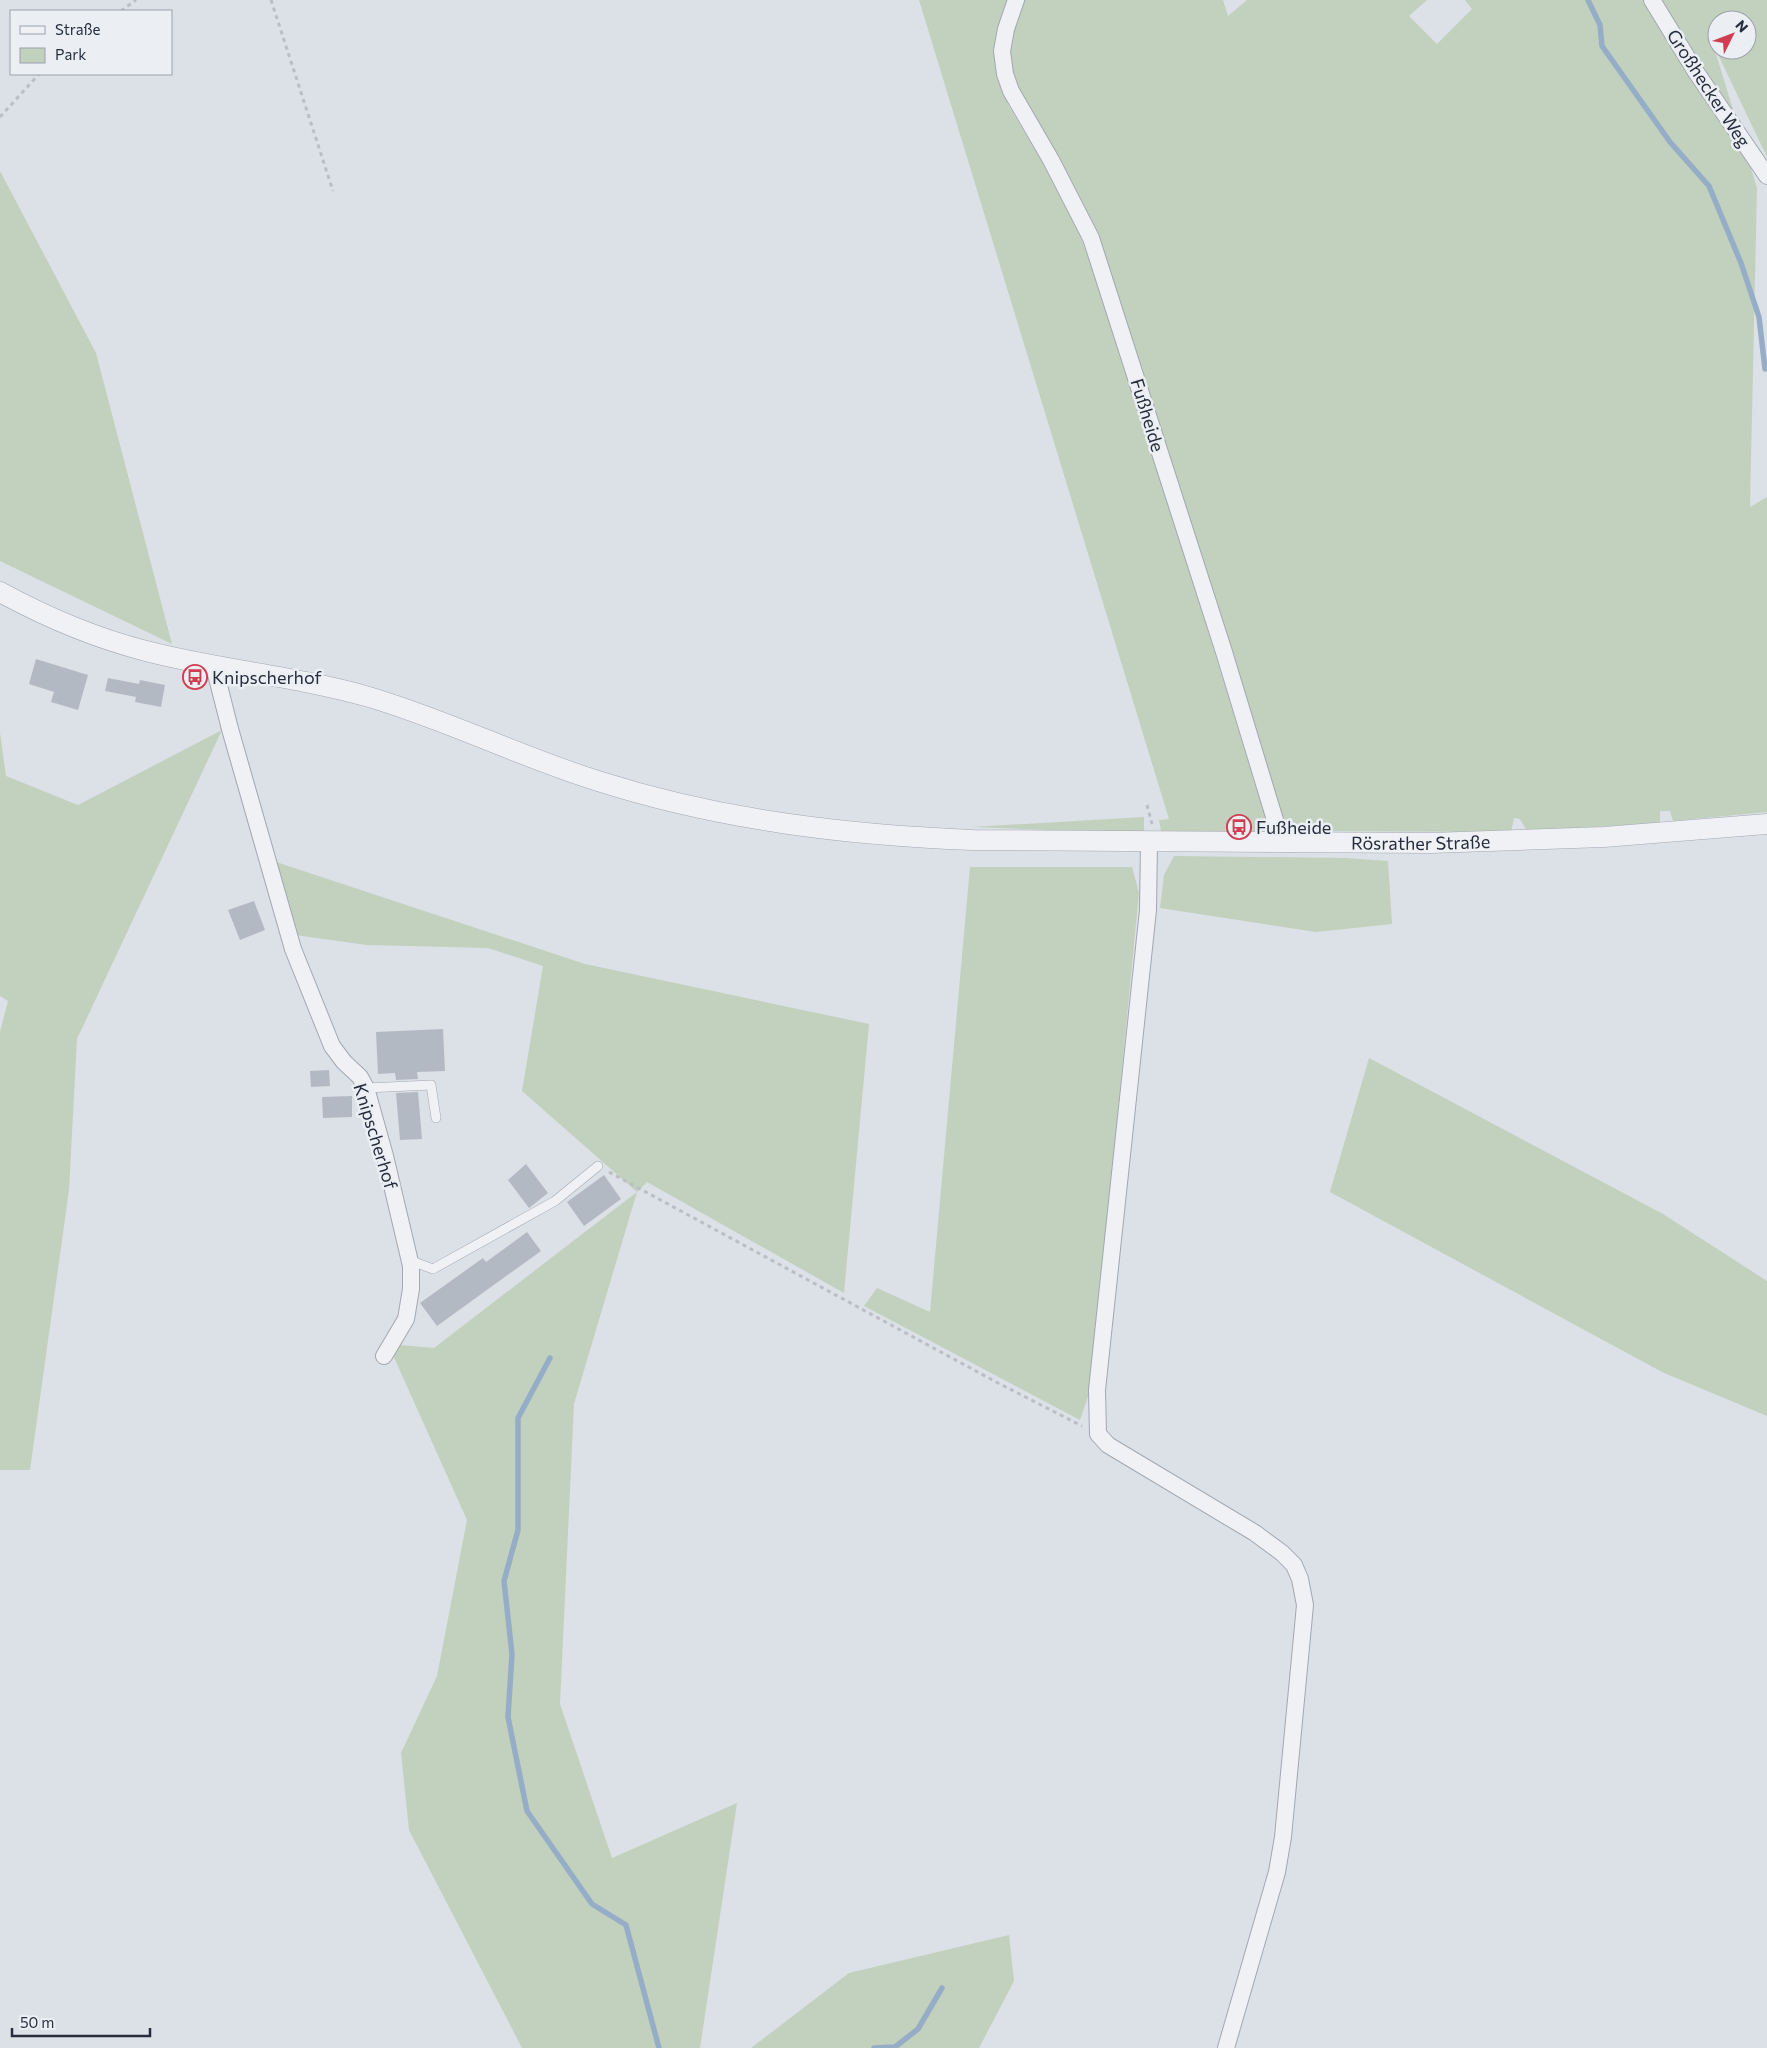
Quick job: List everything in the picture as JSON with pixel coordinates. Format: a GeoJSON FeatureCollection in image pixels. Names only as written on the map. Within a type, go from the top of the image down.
{"type":"FeatureCollection","features":[{"type":"Feature","properties":{"kind":"street","name":"Fußheide"},"geometry":{"type":"LineString","coordinates":[[1016,0],[1006,29],[1002,51],[1005,74],[1011,91],[1051,160],[1091,238],[1224,652],[1282,843]]}},
{"type":"Feature","properties":{"kind":"street","name":"Großhecker Weg"},"geometry":{"type":"LineString","coordinates":[[1652,0],[1696,72],[1767,176]]}},
{"type":"Feature","properties":{"kind":"street","name":"Rösrather Straße"},"geometry":{"type":"LineString","coordinates":[[0,592],[71,626],[144,651],[320,685],[370,698],[598,781],[669,801],[740,817],[813,829],[911,838],[1043,841],[1431,843],[1520,841],[1631,835],[1767,824]]}},
{"type":"Feature","properties":{"kind":"street","name":"Knipscherhof"},"geometry":{"type":"LineString","coordinates":[[214,666],[230,729],[293,949],[332,1046],[344,1062],[360,1077],[366,1088],[378,1127],[409,1260],[411,1289],[406,1319],[384,1356]]}},
{"type":"Feature","properties":{"kind":"street"},"geometry":{"type":"LineString","coordinates":[[1149,842],[1148,910],[1097,1390],[1098,1434],[1108,1445],[1256,1533],[1288,1559],[1294,1565],[1300,1579],[1305,1605],[1283,1837],[1277,1872],[1226,2048]]}},
{"type":"Feature","properties":{"kind":"lane"},"geometry":{"type":"LineString","coordinates":[[366,1088],[431,1085],[436,1118]]}},
{"type":"Feature","properties":{"kind":"lane"},"geometry":{"type":"LineString","coordinates":[[409,1260],[433,1269],[554,1201],[598,1166]]}},
{"type":"Feature","properties":{"kind":"path"},"geometry":{"type":"LineString","coordinates":[[122,10],[136,0]]}},
{"type":"Feature","properties":{"kind":"path"},"geometry":{"type":"LineString","coordinates":[[271,0],[333,191]]}},
{"type":"Feature","properties":{"kind":"path"},"geometry":{"type":"LineString","coordinates":[[0,117],[37,75]]}},
{"type":"Feature","properties":{"kind":"path"},"geometry":{"type":"LineString","coordinates":[[598,1166],[998,1383],[1098,1434]]}},
{"type":"Feature","properties":{"kind":"green space"},"geometry":{"type":"Polygon","coordinates":[[[919,0],[1011,0],[993,50],[1008,105],[1070,209],[1117,334],[1255,784],[1274,833],[1162,836],[1159,820],[1169,819],[919,0]]]}},
{"type":"Feature","properties":{"kind":"green space"},"geometry":{"type":"Polygon","coordinates":[[[1023,0],[1223,0],[1228,16],[1247,0],[1427,0],[1409,16],[1437,44],[1472,9],[1465,0],[1767,0],[1767,157],[1721,60],[1757,60],[1757,10],[1707,10],[1707,60],[1718,60],[1757,188],[1750,507],[1767,497],[1767,812],[1673,821],[1670,811],[1660,811],[1660,823],[1527,831],[1520,819],[1514,818],[1511,832],[1292,831],[1280,817],[1095,235],[1009,74],[1011,26],[1023,0]]]}},
{"type":"Feature","properties":{"kind":"green space"},"geometry":{"type":"Polygon","coordinates":[[[0,171],[96,353],[172,644],[0,561],[0,171]]]}},
{"type":"Feature","properties":{"kind":"green space"},"geometry":{"type":"Polygon","coordinates":[[[222,730],[77,1039],[69,1190],[30,1470],[0,1470],[0,1032],[8,1001],[0,996],[0,733],[6,776],[78,805],[222,730]]]}},
{"type":"Feature","properties":{"kind":"green space"},"geometry":{"type":"Polygon","coordinates":[[[1144,817],[1144,834],[972,827],[1144,817]]]}},
{"type":"Feature","properties":{"kind":"green space"},"geometry":{"type":"Polygon","coordinates":[[[1174,856],[1346,858],[1388,861],[1392,924],[1316,932],[1160,908],[1164,875],[1174,856]]]}},
{"type":"Feature","properties":{"kind":"green space"},"geometry":{"type":"Polygon","coordinates":[[[273,861],[585,964],[869,1024],[844,1293],[647,1182],[637,1192],[522,1091],[543,966],[488,948],[367,945],[295,935],[273,861]]]}},
{"type":"Feature","properties":{"kind":"green space"},"geometry":{"type":"Polygon","coordinates":[[[970,867],[1132,867],[1139,893],[1091,1388],[1080,1420],[864,1306],[877,1288],[930,1312],[970,867]]]}},
{"type":"Feature","properties":{"kind":"green space"},"geometry":{"type":"Polygon","coordinates":[[[1369,1058],[1663,1214],[1767,1281],[1767,1416],[1662,1372],[1330,1192],[1369,1058]]]}},
{"type":"Feature","properties":{"kind":"green space"},"geometry":{"type":"Polygon","coordinates":[[[637,1192],[574,1404],[560,1704],[612,1858],[737,1803],[700,2048],[522,2048],[409,1830],[401,1753],[437,1676],[467,1520],[388,1344],[434,1348],[637,1192]]]}},
{"type":"Feature","properties":{"kind":"green space"},"geometry":{"type":"Polygon","coordinates":[[[1009,1935],[1014,1981],[979,2048],[751,2048],[849,1973],[1009,1935]]]}},
{"type":"Feature","properties":{"kind":"building"},"geometry":{"type":"Polygon","coordinates":[[[36,659],[88,675],[78,710],[51,702],[54,692],[29,684],[36,659]]]}},
{"type":"Feature","properties":{"kind":"building"},"geometry":{"type":"Polygon","coordinates":[[[108,678],[139,684],[140,680],[165,685],[161,707],[135,702],[136,697],[105,691],[108,678]]]}},
{"type":"Feature","properties":{"kind":"building"},"geometry":{"type":"Polygon","coordinates":[[[254,901],[265,930],[240,940],[228,910],[254,901]]]}},
{"type":"Feature","properties":{"kind":"building"},"geometry":{"type":"Polygon","coordinates":[[[443,1029],[445,1071],[417,1072],[418,1079],[396,1080],[395,1073],[378,1074],[376,1032],[443,1029]]]}},
{"type":"Feature","properties":{"kind":"building"},"geometry":{"type":"Polygon","coordinates":[[[329,1070],[330,1086],[311,1087],[310,1071],[329,1070]]]}},
{"type":"Feature","properties":{"kind":"building"},"geometry":{"type":"Polygon","coordinates":[[[418,1092],[422,1139],[400,1140],[396,1093],[418,1092]]]}},
{"type":"Feature","properties":{"kind":"building"},"geometry":{"type":"Polygon","coordinates":[[[352,1096],[352,1117],[323,1118],[322,1097],[352,1096]]]}},
{"type":"Feature","properties":{"kind":"building"},"geometry":{"type":"Polygon","coordinates":[[[526,1164],[548,1193],[529,1208],[508,1180],[526,1164]]]}},
{"type":"Feature","properties":{"kind":"building"},"geometry":{"type":"Polygon","coordinates":[[[604,1175],[621,1199],[584,1226],[567,1202],[604,1175]]]}},
{"type":"Feature","properties":{"kind":"building"},"geometry":{"type":"Polygon","coordinates":[[[527,1232],[541,1251],[437,1326],[420,1303],[483,1258],[486,1262],[527,1232]]]}},
{"type":"Feature","properties":{"kind":"waterway"},"geometry":{"type":"LineString","coordinates":[[1588,0],[1600,25],[1602,46],[1670,142],[1709,186],[1741,263],[1759,317],[1765,369]]}},
{"type":"Feature","properties":{"kind":"waterway"},"geometry":{"type":"LineString","coordinates":[[550,1358],[518,1418],[518,1530],[504,1581],[512,1654],[508,1717],[527,1811],[592,1904],[626,1925],[659,2048]]}},
{"type":"Feature","properties":{"kind":"waterway"},"geometry":{"type":"LineString","coordinates":[[874,2048],[895,2047],[918,2029],[942,1988]]}},
{"type":"Feature","properties":{"kind":"place","name":"Knipscherhof"},"geometry":{"type":"Point","coordinates":[195,677]}},
{"type":"Feature","properties":{"kind":"place","name":"Fußheide"},"geometry":{"type":"Point","coordinates":[1239,827]}}]}
